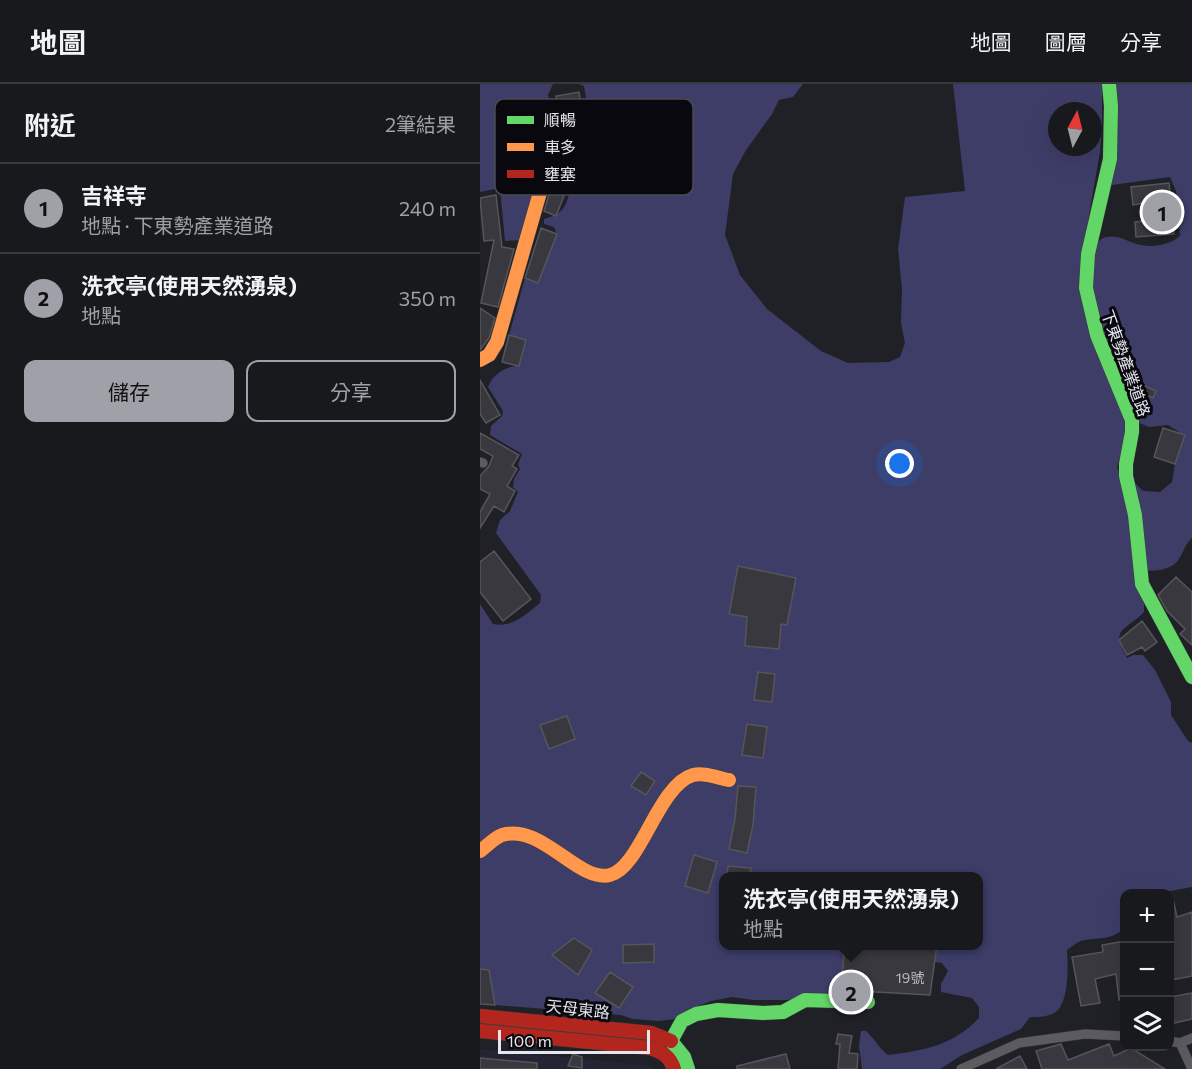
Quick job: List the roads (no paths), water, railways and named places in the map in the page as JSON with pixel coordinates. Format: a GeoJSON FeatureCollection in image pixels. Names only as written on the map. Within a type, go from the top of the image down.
{"type":"FeatureCollection","features":[{"type":"Feature","properties":{"kind":"street","name":"下東勢產業道路"},"geometry":{"type":"LineString","coordinates":[[1108,84],[1111,106],[1110,159],[1085,269],[1085,292],[1095,332],[1126,403],[1131,420],[1132,433],[1126,470],[1127,486],[1135,516],[1138,571],[1146,595],[1192,677]]}},
{"type":"Feature","properties":{"kind":"street"},"geometry":{"type":"LineString","coordinates":[[480,360],[489,355],[497,342],[539,195]]}},
{"type":"Feature","properties":{"kind":"street"},"geometry":{"type":"LineString","coordinates":[[480,851],[501,835],[515,832],[527,834],[591,873],[609,876],[622,869],[671,793],[684,780],[694,775],[729,780]]}},
{"type":"Feature","properties":{"kind":"street"},"geometry":{"type":"LineString","coordinates":[[674,1069],[668,1046],[682,1021],[696,1014],[718,1010],[783,1012],[805,1000],[868,1002]]}},
{"type":"Feature","properties":{"kind":"street","name":"天母東路"},"geometry":{"type":"LineString","coordinates":[[480,1016],[651,1033],[668,1046]]}},
{"type":"Feature","properties":{"kind":"street","name":"天母東路"},"geometry":{"type":"LineString","coordinates":[[480,1031],[650,1048],[668,1046]]}},
{"type":"Feature","properties":{"kind":"street"},"geometry":{"type":"LineString","coordinates":[[961,1069],[1019,1043],[1085,1034],[1120,1036]]}},
{"type":"Feature","properties":{"kind":"street"},"geometry":{"type":"LineString","coordinates":[[1192,1038],[1175,1042],[1192,1069]]}},
{"type":"Feature","properties":{"kind":"street"},"geometry":{"type":"LineString","coordinates":[[668,1046],[682,1054],[688,1064],[688,1069]]}},
{"type":"Feature","properties":{"kind":"place","name":"吉祥寺"},"geometry":{"type":"Point","coordinates":[1162,212]}},
{"type":"Feature","properties":{"kind":"place","name":"洗衣亭(使用天然湧泉)"},"geometry":{"type":"Point","coordinates":[851,992]}}]}
